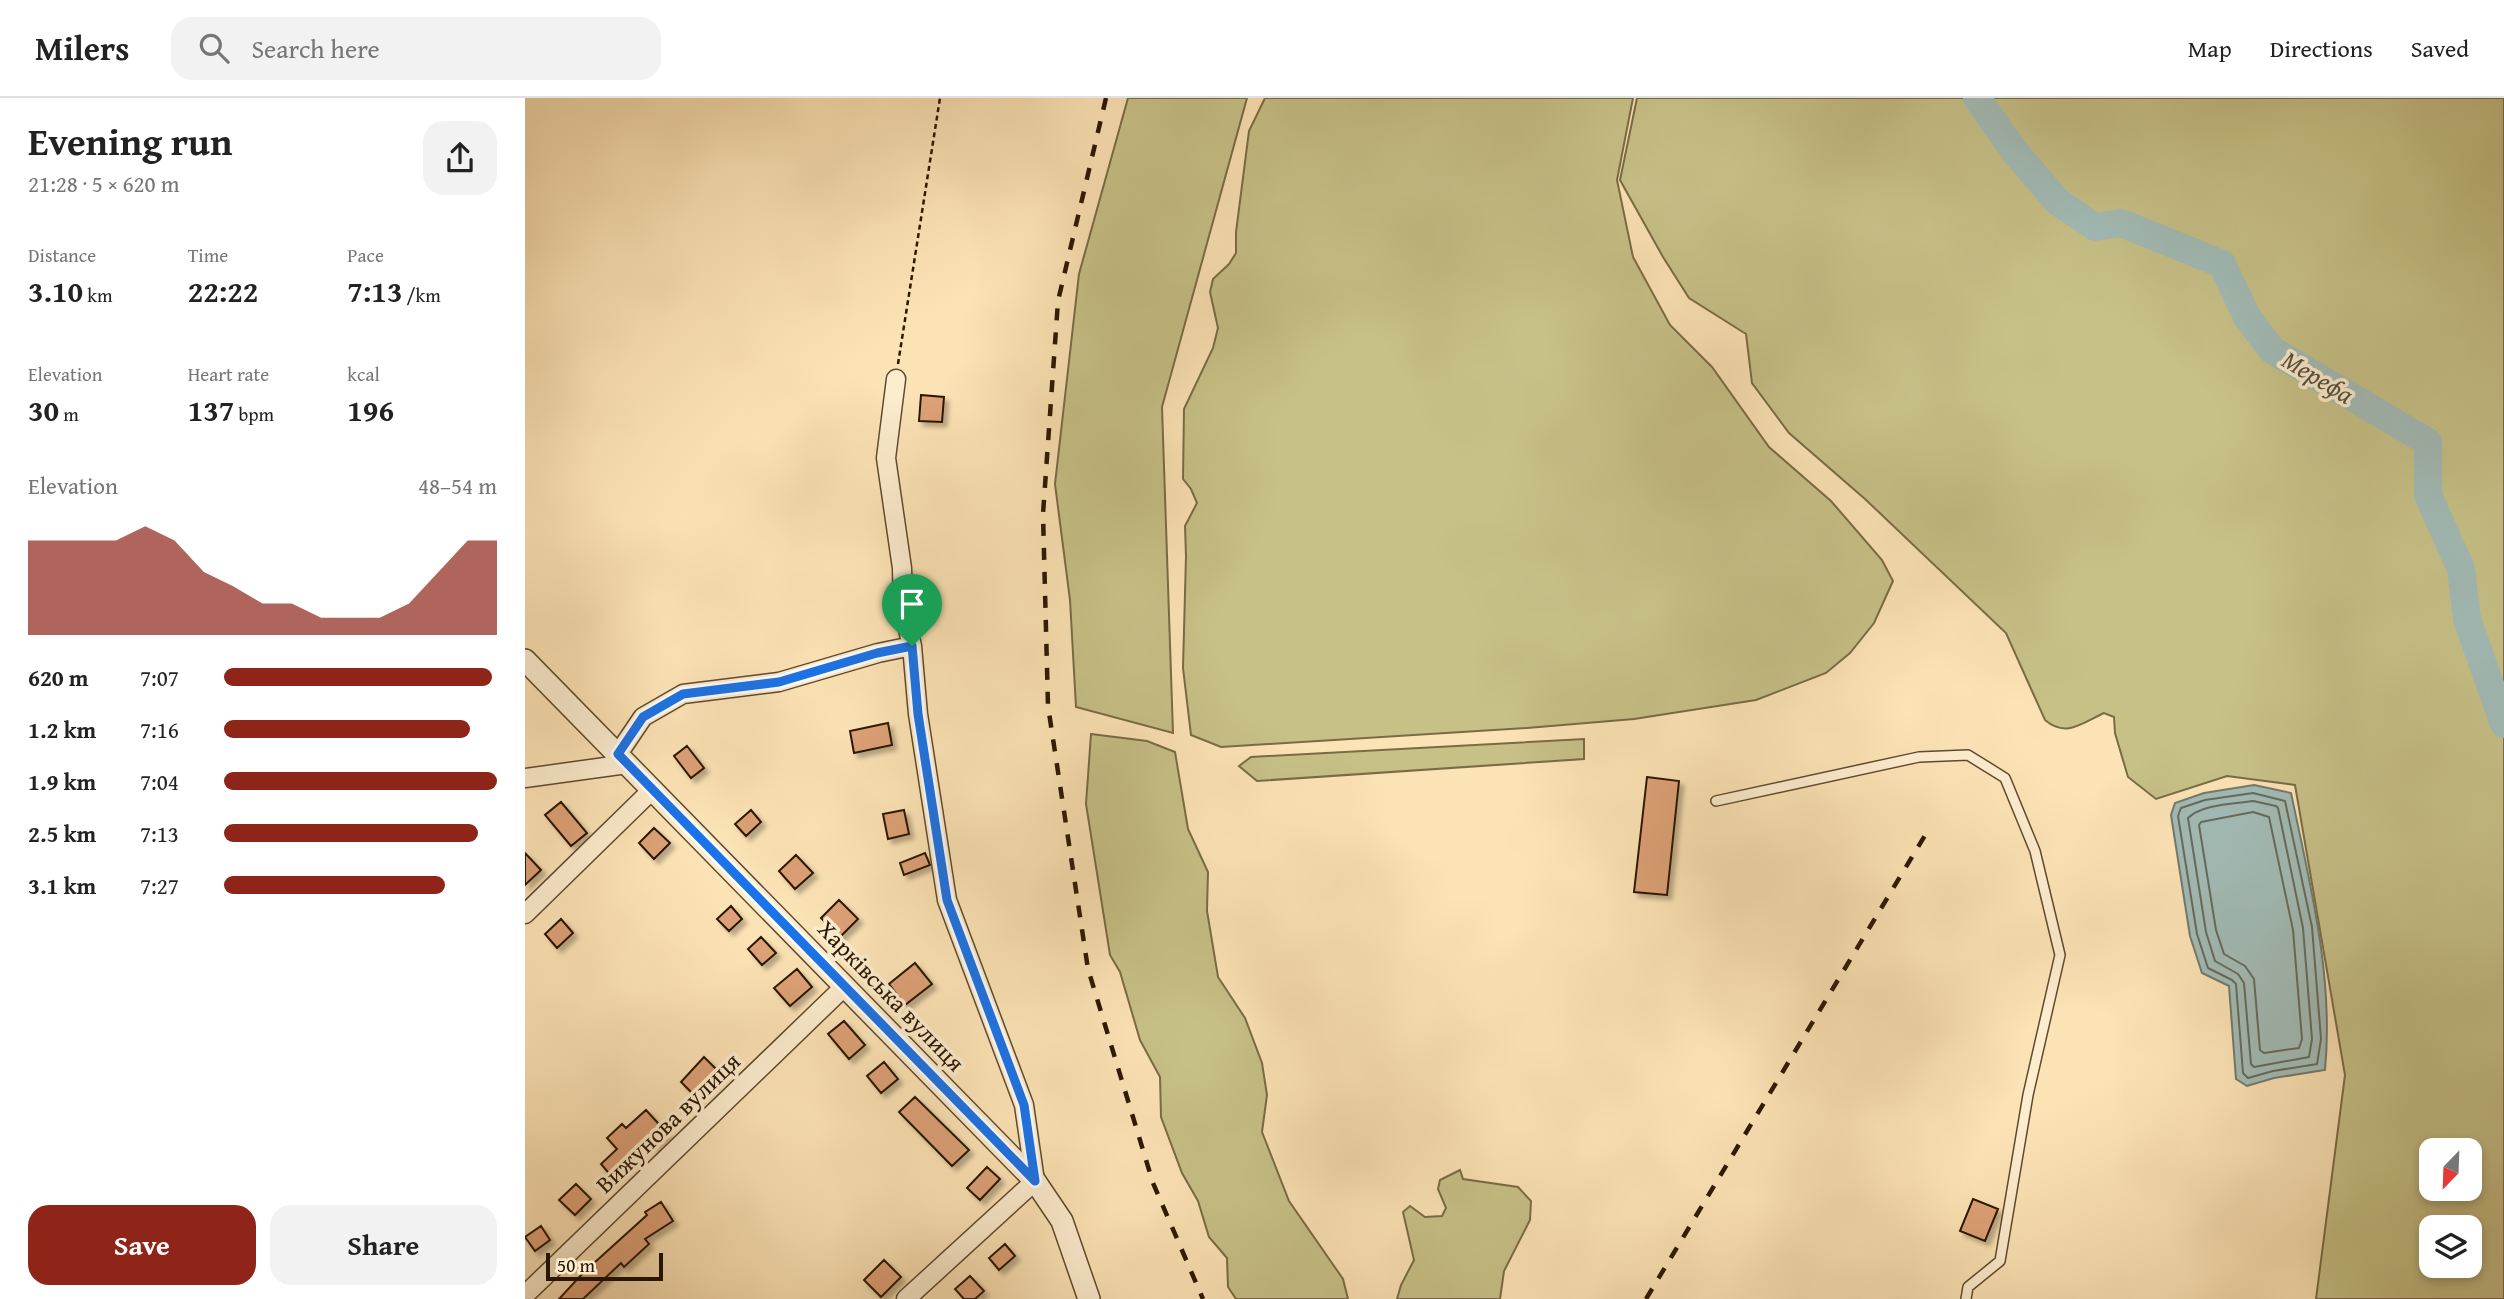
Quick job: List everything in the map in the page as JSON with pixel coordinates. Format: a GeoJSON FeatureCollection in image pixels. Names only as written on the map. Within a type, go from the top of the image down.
{"type":"FeatureCollection","features":[{"type":"Feature","properties":{"kind":"street"},"geometry":{"type":"LineString","coordinates":[[895,379],[886,458],[902,568],[903,609],[912,646],[918,714],[947,900],[1024,1105],[1035,1181],[906,1299]]}},
{"type":"Feature","properties":{"kind":"street"},"geometry":{"type":"LineString","coordinates":[[525,778],[622,759],[643,717],[683,694],[779,682],[877,653],[912,646]]}},
{"type":"Feature","properties":{"kind":"street","name":"Харківська вулиця"},"geometry":{"type":"LineString","coordinates":[[525,660],[1035,1181],[1062,1221],[1089,1299]]}},
{"type":"Feature","properties":{"kind":"street"},"geometry":{"type":"LineString","coordinates":[[525,915],[652,790]]}},
{"type":"Feature","properties":{"kind":"street","name":"Вижунова вулиця"},"geometry":{"type":"LineString","coordinates":[[525,1295],[845,986]]}},
{"type":"Feature","properties":{"kind":"lane"},"geometry":{"type":"LineString","coordinates":[[1716,801],[1919,757],[1968,755],[2005,778],[2035,851],[2060,955],[2028,1095],[2000,1261],[1968,1287],[1966,1299]]}},
{"type":"Feature","properties":{"kind":"path"},"geometry":{"type":"LineString","coordinates":[[895,379],[940,98]]}},
{"type":"Feature","properties":{"kind":"shaded area"},"geometry":{"type":"Polygon","coordinates":[[[1128,98],[1247,98],[1162,407],[1173,733],[1076,707],[1070,600],[1055,484],[1079,274],[1128,98]]]}},
{"type":"Feature","properties":{"kind":"shaded area"},"geometry":{"type":"Polygon","coordinates":[[[1265,98],[1633,98],[1617,180],[1633,257],[1670,325],[1712,367],[1769,447],[1831,501],[1882,560],[1893,581],[1874,623],[1850,653],[1826,673],[1756,700],[1634,719],[1221,747],[1191,735],[1183,668],[1185,526],[1197,503],[1183,479],[1184,409],[1213,348],[1218,328],[1210,292],[1213,279],[1236,253],[1236,232],[1249,131],[1265,98]]]}},
{"type":"Feature","properties":{"kind":"shaded area"},"geometry":{"type":"Polygon","coordinates":[[[1637,98],[2504,98],[2504,1299],[2316,1299],[2345,1075],[2295,785],[2227,776],[2156,799],[2128,777],[2115,733],[2114,717],[2104,713],[2067,728],[2060,728],[2045,720],[2006,633],[1865,499],[1789,433],[1752,383],[1746,334],[1689,298],[1620,180],[1637,98]]]}},
{"type":"Feature","properties":{"kind":"shaded area"},"geometry":{"type":"Polygon","coordinates":[[[1091,734],[1147,741],[1175,752],[1188,829],[1208,872],[1207,911],[1218,977],[1245,1018],[1262,1063],[1267,1095],[1262,1132],[1289,1201],[1343,1279],[1348,1299],[1236,1299],[1228,1287],[1227,1258],[1209,1237],[1198,1201],[1182,1173],[1161,1117],[1160,1077],[1140,1040],[1120,972],[1110,955],[1086,804],[1091,734]]]}},
{"type":"Feature","properties":{"kind":"shaded area"},"geometry":{"type":"Polygon","coordinates":[[[1584,739],[1584,759],[1257,781],[1239,766],[1251,757],[1584,739]]]}},
{"type":"Feature","properties":{"kind":"shaded area"},"geometry":{"type":"Polygon","coordinates":[[[1460,1170],[1463,1179],[1518,1187],[1531,1201],[1530,1220],[1504,1271],[1500,1299],[1397,1299],[1414,1260],[1403,1212],[1410,1206],[1425,1217],[1442,1216],[1446,1208],[1438,1189],[1440,1180],[1460,1170]]]}},
{"type":"Feature","properties":{"kind":"water"},"geometry":{"type":"Polygon","coordinates":[[[2254,785],[2291,793],[2319,931],[2327,1035],[2325,1070],[2274,1078],[2247,1086],[2236,1079],[2229,986],[2202,973],[2190,936],[2171,815],[2175,803],[2204,793],[2254,785]]]}},
{"type":"Feature","properties":{"kind":"building"},"geometry":{"type":"Polygon","coordinates":[[[921,395],[944,397],[942,422],[919,421],[921,395]]]}},
{"type":"Feature","properties":{"kind":"building"},"geometry":{"type":"Polygon","coordinates":[[[888,723],[892,745],[854,753],[850,731],[888,723]]]}},
{"type":"Feature","properties":{"kind":"building"},"geometry":{"type":"Polygon","coordinates":[[[687,746],[704,768],[691,778],[674,756],[687,746]]]}},
{"type":"Feature","properties":{"kind":"building"},"geometry":{"type":"Polygon","coordinates":[[[1647,777],[1679,781],[1667,895],[1634,892],[1647,777]]]}},
{"type":"Feature","properties":{"kind":"building"},"geometry":{"type":"Polygon","coordinates":[[[561,802],[587,833],[571,846],[545,815],[561,802]]]}},
{"type":"Feature","properties":{"kind":"building"},"geometry":{"type":"Polygon","coordinates":[[[751,810],[761,822],[746,836],[735,824],[751,810]]]}},
{"type":"Feature","properties":{"kind":"building"},"geometry":{"type":"Polygon","coordinates":[[[904,810],[909,834],[888,839],[883,814],[904,810]]]}},
{"type":"Feature","properties":{"kind":"building"},"geometry":{"type":"Polygon","coordinates":[[[654,828],[670,843],[654,859],[639,843],[654,828]]]}},
{"type":"Feature","properties":{"kind":"building"},"geometry":{"type":"Polygon","coordinates":[[[525,853],[541,870],[525,885],[525,853]]]}},
{"type":"Feature","properties":{"kind":"building"},"geometry":{"type":"Polygon","coordinates":[[[925,853],[930,865],[904,875],[900,863],[925,853]]]}},
{"type":"Feature","properties":{"kind":"building"},"geometry":{"type":"Polygon","coordinates":[[[796,855],[813,873],[795,889],[779,871],[796,855]]]}},
{"type":"Feature","properties":{"kind":"building"},"geometry":{"type":"Polygon","coordinates":[[[839,900],[858,919],[840,937],[821,918],[839,900]]]}},
{"type":"Feature","properties":{"kind":"building"},"geometry":{"type":"Polygon","coordinates":[[[731,906],[742,919],[729,931],[717,919],[731,906]]]}},
{"type":"Feature","properties":{"kind":"building"},"geometry":{"type":"Polygon","coordinates":[[[561,919],[573,933],[557,948],[545,934],[561,919]]]}},
{"type":"Feature","properties":{"kind":"building"},"geometry":{"type":"Polygon","coordinates":[[[761,937],[776,953],[762,965],[748,949],[761,937]]]}},
{"type":"Feature","properties":{"kind":"building"},"geometry":{"type":"Polygon","coordinates":[[[915,963],[932,984],[905,1005],[889,984],[915,963]]]}},
{"type":"Feature","properties":{"kind":"building"},"geometry":{"type":"Polygon","coordinates":[[[797,969],[812,987],[790,1006],[774,988],[797,969]]]}},
{"type":"Feature","properties":{"kind":"building"},"geometry":{"type":"Polygon","coordinates":[[[844,1021],[865,1045],[849,1059],[828,1034],[844,1021]]]}},
{"type":"Feature","properties":{"kind":"building"},"geometry":{"type":"Polygon","coordinates":[[[704,1057],[721,1074],[697,1098],[681,1082],[704,1057]]]}},
{"type":"Feature","properties":{"kind":"building"},"geometry":{"type":"Polygon","coordinates":[[[884,1062],[898,1079],[881,1093],[867,1076],[884,1062]]]}},
{"type":"Feature","properties":{"kind":"building"},"geometry":{"type":"Polygon","coordinates":[[[915,1097],[969,1150],[952,1166],[899,1112],[915,1097]]]}},
{"type":"Feature","properties":{"kind":"building"},"geometry":{"type":"Polygon","coordinates":[[[646,1110],[667,1133],[653,1146],[650,1143],[613,1178],[601,1164],[617,1149],[607,1138],[622,1124],[626,1128],[646,1110]]]}},
{"type":"Feature","properties":{"kind":"building"},"geometry":{"type":"Polygon","coordinates":[[[987,1167],[1000,1179],[980,1200],[967,1188],[987,1167]]]}},
{"type":"Feature","properties":{"kind":"building"},"geometry":{"type":"Polygon","coordinates":[[[576,1184],[591,1199],[575,1215],[559,1200],[576,1184]]]}},
{"type":"Feature","properties":{"kind":"building"},"geometry":{"type":"Polygon","coordinates":[[[1973,1199],[1998,1209],[1985,1241],[1960,1231],[1973,1199]]]}},
{"type":"Feature","properties":{"kind":"building"},"geometry":{"type":"Polygon","coordinates":[[[661,1202],[673,1221],[645,1239],[649,1244],[624,1267],[621,1263],[583,1299],[559,1299],[583,1273],[647,1215],[645,1212],[661,1202]]]}},
{"type":"Feature","properties":{"kind":"building"},"geometry":{"type":"Polygon","coordinates":[[[541,1226],[550,1240],[535,1251],[525,1237],[541,1226]]]}},
{"type":"Feature","properties":{"kind":"building"},"geometry":{"type":"Polygon","coordinates":[[[1005,1244],[1015,1256],[999,1270],[989,1258],[1005,1244]]]}},
{"type":"Feature","properties":{"kind":"building"},"geometry":{"type":"Polygon","coordinates":[[[884,1260],[901,1277],[881,1297],[864,1280],[884,1260]]]}},
{"type":"Feature","properties":{"kind":"building"},"geometry":{"type":"Polygon","coordinates":[[[970,1276],[984,1291],[975,1299],[964,1299],[955,1289],[970,1276]]]}},
{"type":"Feature","properties":{"kind":"waterway","name":"Мерефа"},"geometry":{"type":"LineString","coordinates":[[1977,98],[2015,152],[2058,202],[2095,227],[2121,223],[2222,264],[2247,317],[2272,350],[2428,442],[2428,495],[2461,569],[2467,619],[2504,724]]}},
{"type":"Feature","properties":{"kind":"railway"},"geometry":{"type":"LineString","coordinates":[[1106,98],[1058,301],[1043,514],[1048,706],[1088,969],[1153,1183],[1203,1299]]}},
{"type":"Feature","properties":{"kind":"railway"},"geometry":{"type":"LineString","coordinates":[[1646,1299],[1927,832]]}},
{"type":"Feature","properties":{"kind":"route"},"geometry":{"type":"LineString","coordinates":[[912,646],[918,714],[947,900],[1024,1105],[1035,1181],[618,754],[643,717],[683,694],[779,682],[877,653],[912,646]]}}]}
